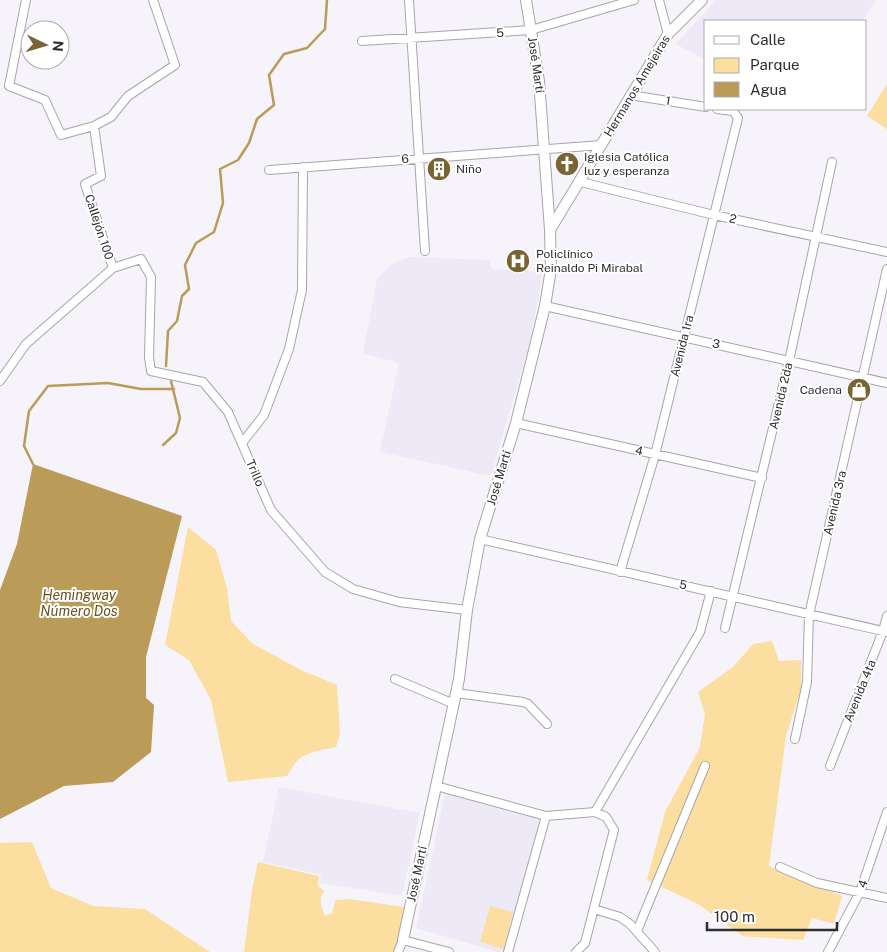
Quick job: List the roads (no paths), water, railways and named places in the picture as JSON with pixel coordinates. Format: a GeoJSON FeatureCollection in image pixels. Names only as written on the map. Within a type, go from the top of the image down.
{"type":"FeatureCollection","features":[{"type":"Feature","properties":{"kind":"street"},"geometry":{"type":"LineString","coordinates":[[26,0],[9,86],[45,100],[61,135],[94,126],[111,117],[128,96],[175,65],[154,0]]}},
{"type":"Feature","properties":{"kind":"street"},"geometry":{"type":"LineString","coordinates":[[410,0],[425,251]]}},
{"type":"Feature","properties":{"kind":"street","name":"José Martí"},"geometry":{"type":"LineString","coordinates":[[398,952],[403,940],[454,704],[467,610],[480,538],[516,423],[545,306],[551,269],[539,82],[526,0]]}},
{"type":"Feature","properties":{"kind":"street","name":"5"},"geometry":{"type":"LineString","coordinates":[[362,42],[531,30],[634,0]]}},
{"type":"Feature","properties":{"kind":"street"},"geometry":{"type":"LineString","coordinates":[[659,0],[668,34]]}},
{"type":"Feature","properties":{"kind":"street","name":"Hermanos Amejeiras"},"geometry":{"type":"LineString","coordinates":[[550,230],[581,182],[630,95],[668,34],[702,0]]}},
{"type":"Feature","properties":{"kind":"street","name":"1"},"geometry":{"type":"LineString","coordinates":[[630,95],[704,107]]}},
{"type":"Feature","properties":{"kind":"street","name":"Avenida 1ra"},"geometry":{"type":"LineString","coordinates":[[620,572],[655,454],[738,118],[733,111],[725,110]]}},
{"type":"Feature","properties":{"kind":"street","name":"Callejón 100"},"geometry":{"type":"LineString","coordinates":[[94,126],[101,176],[85,184],[113,268]]}},
{"type":"Feature","properties":{"kind":"street","name":"6"},"geometry":{"type":"LineString","coordinates":[[269,170],[602,145]]}},
{"type":"Feature","properties":{"kind":"street","name":"Avenida 2da"},"geometry":{"type":"LineString","coordinates":[[725,628],[789,361],[832,162]]}},
{"type":"Feature","properties":{"kind":"street"},"geometry":{"type":"LineString","coordinates":[[242,443],[264,415],[289,349],[300,299],[303,167]]}},
{"type":"Feature","properties":{"kind":"street","name":"2"},"geometry":{"type":"LineString","coordinates":[[581,182],[714,215],[887,252]]}},
{"type":"Feature","properties":{"kind":"street","name":"Trillo"},"geometry":{"type":"LineString","coordinates":[[113,268],[141,259],[150,277],[149,357],[151,371],[203,382],[228,412],[271,510],[325,572],[353,590],[399,602],[467,610]]}},
{"type":"Feature","properties":{"kind":"street"},"geometry":{"type":"LineString","coordinates":[[0,381],[26,344],[113,268]]}},
{"type":"Feature","properties":{"kind":"street","name":"Avenida 3ra"},"geometry":{"type":"LineString","coordinates":[[795,739],[806,682],[809,615],[887,269]]}},
{"type":"Feature","properties":{"kind":"street","name":"3"},"geometry":{"type":"LineString","coordinates":[[545,306],[887,383]]}},
{"type":"Feature","properties":{"kind":"street","name":"4"},"geometry":{"type":"LineString","coordinates":[[516,423],[762,478]]}},
{"type":"Feature","properties":{"kind":"street","name":"5"},"geometry":{"type":"LineString","coordinates":[[480,538],[620,572],[885,631]]}},
{"type":"Feature","properties":{"kind":"street"},"geometry":{"type":"LineString","coordinates":[[595,812],[700,632],[711,591]]}},
{"type":"Feature","properties":{"kind":"street","name":"Avenida 4ta"},"geometry":{"type":"LineString","coordinates":[[830,766],[885,631],[887,616]]}},
{"type":"Feature","properties":{"kind":"street"},"geometry":{"type":"LineString","coordinates":[[395,679],[454,704]]}},
{"type":"Feature","properties":{"kind":"street"},"geometry":{"type":"LineString","coordinates":[[456,692],[528,704],[547,724]]}},
{"type":"Feature","properties":{"kind":"street"},"geometry":{"type":"LineString","coordinates":[[636,931],[651,900],[705,766]]}},
{"type":"Feature","properties":{"kind":"street"},"geometry":{"type":"LineString","coordinates":[[436,786],[546,816],[595,812],[606,817],[614,830],[585,943],[576,952]]}},
{"type":"Feature","properties":{"kind":"street","name":"4"},"geometry":{"type":"LineString","coordinates":[[828,952],[860,892],[887,812]]}},
{"type":"Feature","properties":{"kind":"street"},"geometry":{"type":"LineString","coordinates":[[508,952],[546,816]]}},
{"type":"Feature","properties":{"kind":"street"},"geometry":{"type":"LineString","coordinates":[[780,867],[817,883],[887,898]]}},
{"type":"Feature","properties":{"kind":"street"},"geometry":{"type":"LineString","coordinates":[[594,909],[620,917],[655,952]]}},
{"type":"Feature","properties":{"kind":"street"},"geometry":{"type":"LineString","coordinates":[[403,940],[449,952]]}},
{"type":"Feature","properties":{"kind":"water","name":"Hemingway Número Dos"},"geometry":{"type":"Polygon","coordinates":[[[33,464],[182,516],[146,657],[146,698],[154,705],[151,752],[113,782],[64,786],[0,819],[0,590],[17,544],[33,464]]]}},
{"type":"Feature","properties":{"kind":"waterway"},"geometry":{"type":"LineString","coordinates":[[166,366],[168,331],[177,321],[182,296],[189,289],[185,265],[196,243],[214,232],[223,203],[220,169],[238,160],[249,143],[257,119],[274,105],[269,75],[284,54],[307,48],[325,29],[327,0]]}},
{"type":"Feature","properties":{"kind":"waterway"},"geometry":{"type":"LineString","coordinates":[[163,445],[176,433],[180,418],[171,381]]}},
{"type":"Feature","properties":{"kind":"waterway"},"geometry":{"type":"LineString","coordinates":[[33,464],[24,446],[29,411],[48,386],[108,383],[141,389],[174,389]]}},
{"type":"Feature","properties":{"kind":"place","name":"Iglesia Católica luz y esperanza"},"geometry":{"type":"Point","coordinates":[567,164]}},
{"type":"Feature","properties":{"kind":"place","name":"Niño"},"geometry":{"type":"Point","coordinates":[439,169]}},
{"type":"Feature","properties":{"kind":"place","name":"Policlínico Reinaldo Pi Mirabal"},"geometry":{"type":"Point","coordinates":[518,261]}},
{"type":"Feature","properties":{"kind":"place","name":"Cadena"},"geometry":{"type":"Point","coordinates":[859,390]}}]}
